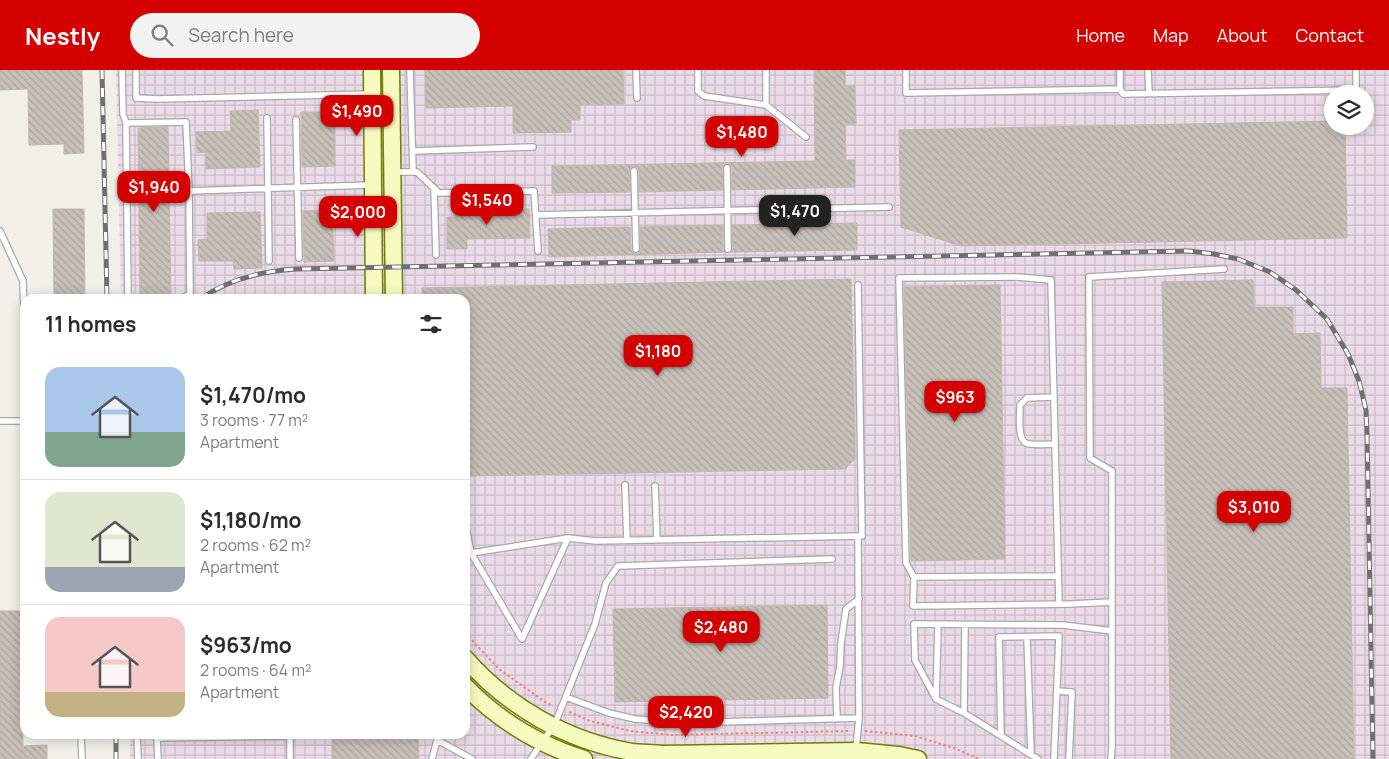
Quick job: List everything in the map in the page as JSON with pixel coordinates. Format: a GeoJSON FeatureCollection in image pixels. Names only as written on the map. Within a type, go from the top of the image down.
{"type":"FeatureCollection","features":[{"type":"Feature","properties":{"kind":"main road"},"geometry":{"type":"LineString","coordinates":[[372,70],[374,294]]}},
{"type":"Feature","properties":{"kind":"main road"},"geometry":{"type":"LineString","coordinates":[[391,70],[394,294]]}},
{"type":"Feature","properties":{"kind":"main road"},"geometry":{"type":"LineString","coordinates":[[470,663],[502,694],[526,712],[567,733],[632,752],[663,754],[899,755],[918,759]]}},
{"type":"Feature","properties":{"kind":"main road"},"geometry":{"type":"LineString","coordinates":[[470,691],[509,724],[542,742],[584,759]]}},
{"type":"Feature","properties":{"kind":"lane"},"geometry":{"type":"LineString","coordinates":[[122,70],[123,114],[126,122],[128,294]]}},
{"type":"Feature","properties":{"kind":"lane"},"geometry":{"type":"LineString","coordinates":[[136,70],[136,98],[166,99],[372,94]]}},
{"type":"Feature","properties":{"kind":"lane"},"geometry":{"type":"LineString","coordinates":[[410,70],[413,172]]}},
{"type":"Feature","properties":{"kind":"lane"},"geometry":{"type":"LineString","coordinates":[[636,70],[637,98]]}},
{"type":"Feature","properties":{"kind":"lane"},"geometry":{"type":"LineString","coordinates":[[698,70],[698,91],[704,96],[766,105],[806,137]]}},
{"type":"Feature","properties":{"kind":"lane"},"geometry":{"type":"LineString","coordinates":[[766,70],[766,105]]}},
{"type":"Feature","properties":{"kind":"lane"},"geometry":{"type":"LineString","coordinates":[[906,70],[906,93],[1120,89]]}},
{"type":"Feature","properties":{"kind":"lane"},"geometry":{"type":"LineString","coordinates":[[1120,70],[1120,89],[1123,94],[1356,90],[1356,70]]}},
{"type":"Feature","properties":{"kind":"lane"},"geometry":{"type":"LineString","coordinates":[[1148,70],[1149,94]]}},
{"type":"Feature","properties":{"kind":"lane"},"geometry":{"type":"LineString","coordinates":[[267,118],[269,261]]}},
{"type":"Feature","properties":{"kind":"lane"},"geometry":{"type":"LineString","coordinates":[[296,120],[299,258]]}},
{"type":"Feature","properties":{"kind":"lane"},"geometry":{"type":"LineString","coordinates":[[126,122],[186,122],[190,294]]}},
{"type":"Feature","properties":{"kind":"lane"},"geometry":{"type":"LineString","coordinates":[[413,151],[533,147]]}},
{"type":"Feature","properties":{"kind":"lane"},"geometry":{"type":"LineString","coordinates":[[727,168],[728,249]]}},
{"type":"Feature","properties":{"kind":"lane"},"geometry":{"type":"LineString","coordinates":[[634,171],[636,249]]}},
{"type":"Feature","properties":{"kind":"lane"},"geometry":{"type":"LineString","coordinates":[[392,172],[417,172],[439,193],[534,191],[538,251]]}},
{"type":"Feature","properties":{"kind":"lane"},"geometry":{"type":"LineString","coordinates":[[189,191],[296,188],[373,181]]}},
{"type":"Feature","properties":{"kind":"lane"},"geometry":{"type":"LineString","coordinates":[[434,188],[436,255]]}},
{"type":"Feature","properties":{"kind":"lane"},"geometry":{"type":"LineString","coordinates":[[536,215],[889,207]]}},
{"type":"Feature","properties":{"kind":"lane"},"geometry":{"type":"LineString","coordinates":[[0,231],[23,281],[23,294]]}},
{"type":"Feature","properties":{"kind":"lane"},"geometry":{"type":"LineString","coordinates":[[1111,759],[1112,471],[1090,458],[1089,277],[1224,269]]}},
{"type":"Feature","properties":{"kind":"lane"},"geometry":{"type":"LineString","coordinates":[[1059,604],[1051,280],[1018,277],[899,278],[906,563],[914,577],[914,606],[1059,604],[1112,602]]}},
{"type":"Feature","properties":{"kind":"lane"},"geometry":{"type":"LineString","coordinates":[[470,554],[568,538],[596,541],[862,536],[858,285]]}},
{"type":"Feature","properties":{"kind":"lane"},"geometry":{"type":"LineString","coordinates":[[1053,397],[1027,398],[1023,401],[1020,405],[1020,435],[1023,441],[1028,444],[1054,444]]}},
{"type":"Feature","properties":{"kind":"lane"},"geometry":{"type":"LineString","coordinates":[[0,421],[20,420]]}},
{"type":"Feature","properties":{"kind":"lane"},"geometry":{"type":"LineString","coordinates":[[625,485],[627,540]]}},
{"type":"Feature","properties":{"kind":"lane"},"geometry":{"type":"LineString","coordinates":[[655,486],[657,540]]}},
{"type":"Feature","properties":{"kind":"lane"},"geometry":{"type":"LineString","coordinates":[[856,755],[859,718],[858,536]]}},
{"type":"Feature","properties":{"kind":"lane"},"geometry":{"type":"LineString","coordinates":[[470,557],[522,639],[568,538]]}},
{"type":"Feature","properties":{"kind":"lane"},"geometry":{"type":"LineString","coordinates":[[531,759],[554,726],[595,624],[606,583],[618,566],[832,559]]}},
{"type":"Feature","properties":{"kind":"lane"},"geometry":{"type":"LineString","coordinates":[[914,577],[1057,576]]}},
{"type":"Feature","properties":{"kind":"lane"},"geometry":{"type":"LineString","coordinates":[[837,718],[836,688],[846,610],[859,599]]}},
{"type":"Feature","properties":{"kind":"lane"},"geometry":{"type":"LineString","coordinates":[[1038,759],[964,713],[936,699],[914,660],[914,624],[1063,625],[1112,631]]}},
{"type":"Feature","properties":{"kind":"lane"},"geometry":{"type":"LineString","coordinates":[[936,699],[938,624]]}},
{"type":"Feature","properties":{"kind":"lane"},"geometry":{"type":"LineString","coordinates":[[964,713],[965,625]]}},
{"type":"Feature","properties":{"kind":"lane"},"geometry":{"type":"LineString","coordinates":[[1001,736],[998,637],[1059,636],[1054,759]]}},
{"type":"Feature","properties":{"kind":"lane"},"geometry":{"type":"LineString","coordinates":[[1027,637],[1031,754]]}},
{"type":"Feature","properties":{"kind":"lane"},"geometry":{"type":"LineString","coordinates":[[1057,692],[1072,692],[1069,759]]}},
{"type":"Feature","properties":{"kind":"lane"},"geometry":{"type":"LineString","coordinates":[[566,697],[609,713],[672,722],[859,718]]}},
{"type":"Feature","properties":{"kind":"lane"},"geometry":{"type":"LineString","coordinates":[[81,739],[82,759]]}},
{"type":"Feature","properties":{"kind":"lane"},"geometry":{"type":"LineString","coordinates":[[137,739],[138,759]]}},
{"type":"Feature","properties":{"kind":"lane"},"geometry":{"type":"LineString","coordinates":[[157,739],[158,759]]}},
{"type":"Feature","properties":{"kind":"lane"},"geometry":{"type":"LineString","coordinates":[[290,739],[290,759]]}},
{"type":"Feature","properties":{"kind":"lane"},"geometry":{"type":"LineString","coordinates":[[432,759],[437,740],[472,759]]}},
{"type":"Feature","properties":{"kind":"shaded area"},"geometry":{"type":"Polygon","coordinates":[[[116,70],[1389,70],[1389,759],[130,759],[130,739],[470,739],[470,294],[121,294],[116,70]]]}},
{"type":"Feature","properties":{"kind":"building"},"geometry":{"type":"Polygon","coordinates":[[[0,70],[82,70],[84,153],[64,154],[64,144],[29,145],[28,89],[0,90],[0,70]]]}},
{"type":"Feature","properties":{"kind":"building"},"geometry":{"type":"Polygon","coordinates":[[[425,70],[623,70],[624,104],[580,105],[580,120],[571,120],[571,132],[513,133],[513,106],[426,108],[425,70]]]}},
{"type":"Feature","properties":{"kind":"building"},"geometry":{"type":"Polygon","coordinates":[[[814,70],[845,70],[845,86],[855,86],[856,124],[845,124],[846,160],[855,160],[855,187],[732,190],[732,167],[726,163],[722,168],[723,190],[639,192],[639,170],[634,166],[629,171],[630,192],[552,193],[552,166],[815,161],[814,70]]]}},
{"type":"Feature","properties":{"kind":"building"},"geometry":{"type":"Polygon","coordinates":[[[258,110],[260,167],[206,169],[206,152],[197,153],[196,132],[231,131],[230,111],[258,110]]]}},
{"type":"Feature","properties":{"kind":"building"},"geometry":{"type":"Polygon","coordinates":[[[301,112],[334,112],[335,166],[302,167],[301,112]]]}},
{"type":"Feature","properties":{"kind":"building"},"geometry":{"type":"Polygon","coordinates":[[[1324,121],[1324,135],[1345,135],[1347,238],[961,246],[901,227],[899,130],[1324,121]]]}},
{"type":"Feature","properties":{"kind":"building"},"geometry":{"type":"Polygon","coordinates":[[[168,127],[171,294],[140,294],[138,128],[168,127]]]}},
{"type":"Feature","properties":{"kind":"building"},"geometry":{"type":"Polygon","coordinates":[[[53,209],[84,209],[85,294],[54,294],[53,209]]]}},
{"type":"Feature","properties":{"kind":"building"},"geometry":{"type":"Polygon","coordinates":[[[529,209],[530,238],[467,239],[467,249],[447,249],[447,217],[457,217],[456,210],[529,209]]]}},
{"type":"Feature","properties":{"kind":"building"},"geometry":{"type":"Polygon","coordinates":[[[332,210],[334,261],[304,262],[303,211],[332,210]]]}},
{"type":"Feature","properties":{"kind":"building"},"geometry":{"type":"Polygon","coordinates":[[[260,212],[262,268],[234,269],[233,261],[199,261],[198,240],[207,239],[207,213],[260,212]]]}},
{"type":"Feature","properties":{"kind":"building"},"geometry":{"type":"Polygon","coordinates":[[[857,223],[857,250],[731,252],[733,249],[732,225],[857,223]]]}},
{"type":"Feature","properties":{"kind":"building"},"geometry":{"type":"Polygon","coordinates":[[[723,225],[723,249],[725,252],[549,257],[548,229],[630,227],[631,250],[636,254],[641,249],[640,227],[723,225]]]}},
{"type":"Feature","properties":{"kind":"building"},"geometry":{"type":"Polygon","coordinates":[[[851,279],[855,459],[845,469],[470,476],[470,294],[422,294],[422,288],[851,279]]]}},
{"type":"Feature","properties":{"kind":"building"},"geometry":{"type":"Polygon","coordinates":[[[1253,280],[1254,307],[1293,307],[1293,334],[1320,333],[1321,388],[1347,388],[1354,759],[1171,759],[1162,282],[1253,280]]]}},
{"type":"Feature","properties":{"kind":"building"},"geometry":{"type":"Polygon","coordinates":[[[1000,285],[1005,559],[911,561],[904,287],[1000,285]]]}},
{"type":"Feature","properties":{"kind":"building"},"geometry":{"type":"Polygon","coordinates":[[[827,605],[828,698],[615,702],[613,609],[827,605]]]}},
{"type":"Feature","properties":{"kind":"building"},"geometry":{"type":"Polygon","coordinates":[[[0,611],[20,611],[20,739],[23,739],[23,746],[47,745],[47,759],[0,759],[0,611]]]}},
{"type":"Feature","properties":{"kind":"building"},"geometry":{"type":"Polygon","coordinates":[[[332,739],[418,739],[419,759],[332,759],[332,739]]]}},
{"type":"Feature","properties":{"kind":"railway"},"geometry":{"type":"LineString","coordinates":[[102,70],[107,294]]}},
{"type":"Feature","properties":{"kind":"railway"},"geometry":{"type":"LineString","coordinates":[[208,294],[222,286],[246,277],[296,269],[1189,251],[1238,259],[1270,272],[1296,290],[1327,319],[1348,354],[1359,381],[1366,410],[1367,434],[1373,759]]}},
{"type":"Feature","properties":{"kind":"railway"},"geometry":{"type":"LineString","coordinates":[[116,739],[116,759]]}}]}
